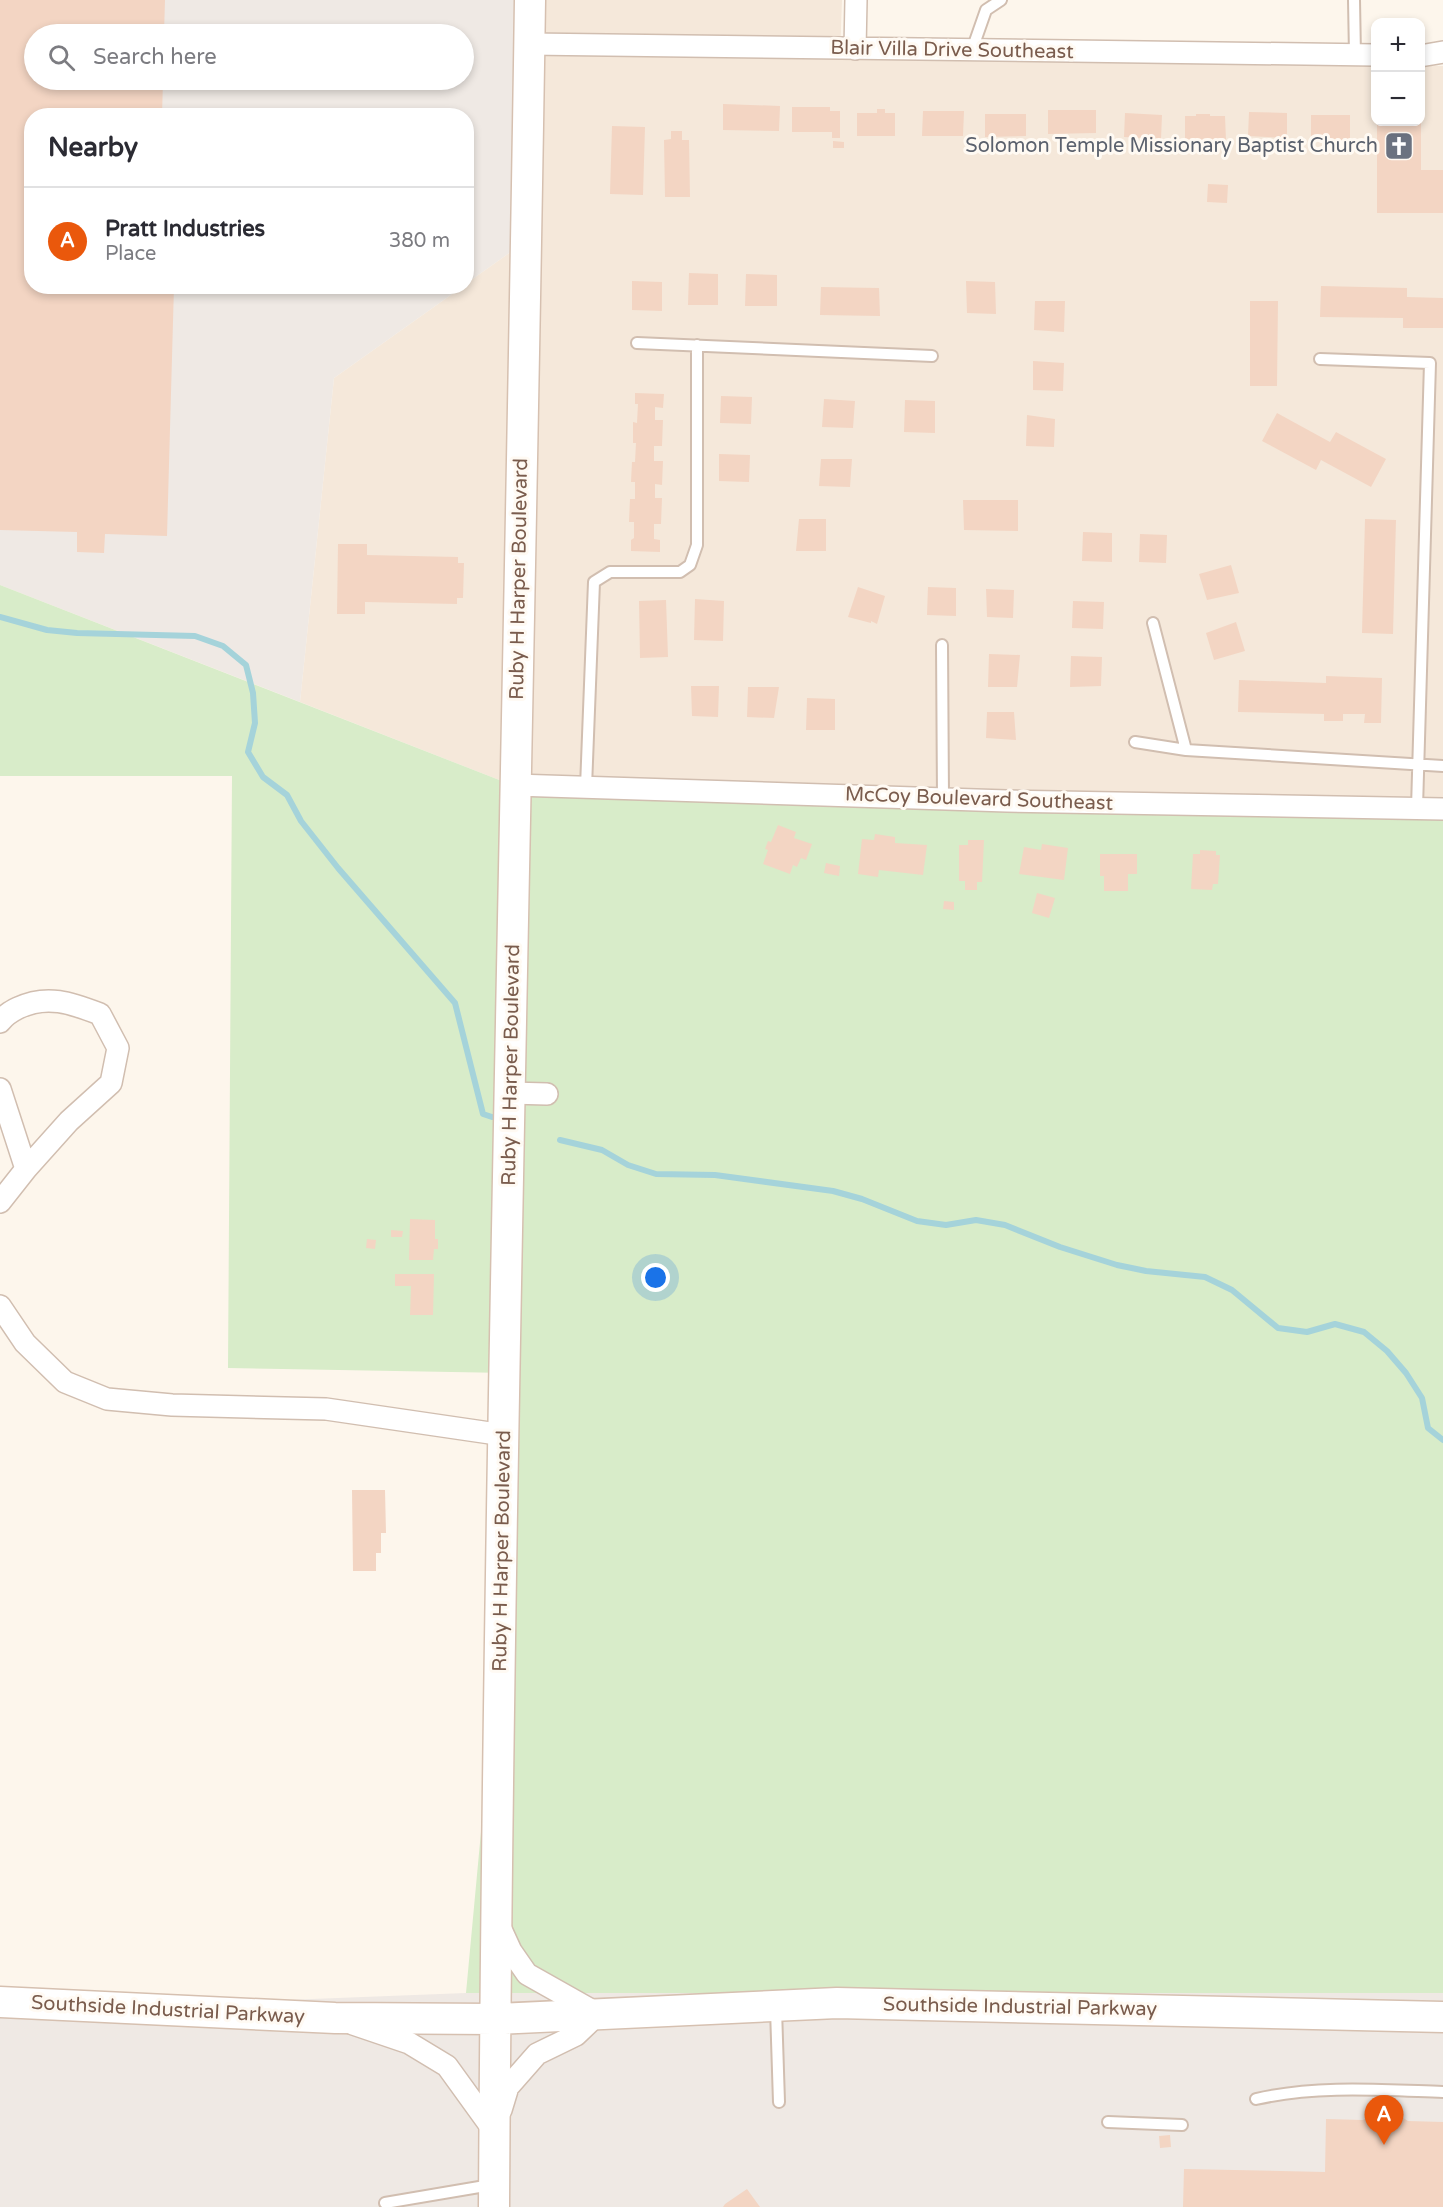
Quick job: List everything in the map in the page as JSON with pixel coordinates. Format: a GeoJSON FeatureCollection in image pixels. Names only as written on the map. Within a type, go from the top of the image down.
{"type":"FeatureCollection","features":[{"type":"Feature","properties":{"kind":"street","name":"Ruby H Harper Boulevard"},"geometry":{"type":"LineString","coordinates":[[494,2196],[496,1917],[530,0]]}},
{"type":"Feature","properties":{"kind":"street"},"geometry":{"type":"LineString","coordinates":[[855,49],[856,0]]}},
{"type":"Feature","properties":{"kind":"street","name":"Blair Villa Drive Southeast"},"geometry":{"type":"LineString","coordinates":[[529,44],[1365,55]]}},
{"type":"Feature","properties":{"kind":"street"},"geometry":{"type":"LineString","coordinates":[[1425,55],[1443,52]]}},
{"type":"Feature","properties":{"kind":"street","name":"McCoy Boulevard Southeast"},"geometry":{"type":"LineString","coordinates":[[515,785],[943,798],[1443,809]]}},
{"type":"Feature","properties":{"kind":"street"},"geometry":{"type":"LineString","coordinates":[[0,1022],[5,1015],[33,1001],[67,1002],[100,1014],[118,1047],[111,1083],[69,1121],[0,1202]]}},
{"type":"Feature","properties":{"kind":"street"},"geometry":{"type":"LineString","coordinates":[[0,1089],[26,1169]]}},
{"type":"Feature","properties":{"kind":"street"},"geometry":{"type":"LineString","coordinates":[[510,1093],[547,1094]]}},
{"type":"Feature","properties":{"kind":"street"},"geometry":{"type":"LineString","coordinates":[[0,1306],[25,1343],[65,1382],[107,1400],[172,1405],[326,1409],[490,1433],[504,1430]]}},
{"type":"Feature","properties":{"kind":"street"},"geometry":{"type":"LineString","coordinates":[[496,1917],[511,1952],[527,1974],[598,2014]]}},
{"type":"Feature","properties":{"kind":"street","name":"Southside Industrial Parkway"},"geometry":{"type":"LineString","coordinates":[[0,2002],[335,2018],[495,2019],[837,2003],[1443,2017]]}},
{"type":"Feature","properties":{"kind":"street","name":"Ruby H Harper Boulevard"},"geometry":{"type":"LineString","coordinates":[[494,2131],[508,2087],[537,2054],[576,2035],[598,2014]]}},
{"type":"Feature","properties":{"kind":"street","name":"Southside Industrial Parkway"},"geometry":{"type":"LineString","coordinates":[[335,2018],[409,2043],[447,2066],[494,2131]]}},
{"type":"Feature","properties":{"kind":"lane"},"geometry":{"type":"LineString","coordinates":[[972,50],[986,10],[1001,0]]}},
{"type":"Feature","properties":{"kind":"lane"},"geometry":{"type":"LineString","coordinates":[[1354,0],[1365,55]]}},
{"type":"Feature","properties":{"kind":"lane"},"geometry":{"type":"LineString","coordinates":[[637,343],[932,356]]}},
{"type":"Feature","properties":{"kind":"lane"},"geometry":{"type":"LineString","coordinates":[[586,787],[594,582],[610,572],[680,572],[690,564],[697,545],[697,345]]}},
{"type":"Feature","properties":{"kind":"lane"},"geometry":{"type":"LineString","coordinates":[[1320,359],[1430,363],[1417,808]]}},
{"type":"Feature","properties":{"kind":"lane"},"geometry":{"type":"LineString","coordinates":[[1153,623],[1186,750]]}},
{"type":"Feature","properties":{"kind":"lane"},"geometry":{"type":"LineString","coordinates":[[942,645],[943,798]]}},
{"type":"Feature","properties":{"kind":"lane"},"geometry":{"type":"LineString","coordinates":[[1135,742],[1186,750],[1443,765]]}},
{"type":"Feature","properties":{"kind":"lane"},"geometry":{"type":"LineString","coordinates":[[776,2006],[779,2102]]}},
{"type":"Feature","properties":{"kind":"lane"},"geometry":{"type":"LineString","coordinates":[[1256,2099],[1287,2092],[1378,2090],[1443,2092]]}},
{"type":"Feature","properties":{"kind":"lane"},"geometry":{"type":"LineString","coordinates":[[1108,2121],[1182,2125]]}},
{"type":"Feature","properties":{"kind":"lane"},"geometry":{"type":"LineString","coordinates":[[385,2203],[494,2196]]}},
{"type":"Feature","properties":{"kind":"shaded area"},"geometry":{"type":"Polygon","coordinates":[[[0,0],[535,0],[529,239],[474,278],[474,108],[24,108],[24,294],[452,294],[334,378],[300,702],[0,585],[0,0]]]}},
{"type":"Feature","properties":{"kind":"shaded area"},"geometry":{"type":"Polygon","coordinates":[[[535,0],[842,0],[840,56],[1371,64],[1371,126],[1425,126],[1425,65],[1443,66],[1443,814],[507,783],[300,702],[334,378],[452,294],[474,294],[474,278],[529,239],[535,0]]]}},
{"type":"Feature","properties":{"kind":"shaded area"},"geometry":{"type":"Polygon","coordinates":[[[466,1993],[1443,1993],[1443,2207],[0,2207],[0,2011],[466,1993]]]}},
{"type":"Feature","properties":{"kind":"green space"},"geometry":{"type":"Polygon","coordinates":[[[0,585],[507,783],[1443,814],[1443,1993],[466,1993],[501,1617],[508,1373],[228,1368],[232,776],[0,776],[0,585]]]}},
{"type":"Feature","properties":{"kind":"building"},"geometry":{"type":"Polygon","coordinates":[[[0,0],[165,0],[164,24],[24,24],[24,90],[163,90],[162,108],[24,108],[24,294],[174,294],[167,536],[105,534],[104,553],[77,552],[77,532],[0,530],[0,0]]]}},
{"type":"Feature","properties":{"kind":"building"},"geometry":{"type":"Polygon","coordinates":[[[723,104],[780,106],[779,131],[723,130],[723,104]]]}},
{"type":"Feature","properties":{"kind":"building"},"geometry":{"type":"Polygon","coordinates":[[[792,107],[830,107],[830,111],[840,111],[840,138],[832,138],[832,132],[792,132],[792,107]]]}},
{"type":"Feature","properties":{"kind":"building"},"geometry":{"type":"Polygon","coordinates":[[[877,109],[885,109],[885,113],[895,113],[895,136],[857,136],[857,113],[877,113],[877,109]]]}},
{"type":"Feature","properties":{"kind":"building"},"geometry":{"type":"Polygon","coordinates":[[[1048,110],[1096,110],[1096,133],[1048,134],[1048,110]]]}},
{"type":"Feature","properties":{"kind":"building"},"geometry":{"type":"Polygon","coordinates":[[[923,111],[964,111],[963,136],[922,136],[923,111]]]}},
{"type":"Feature","properties":{"kind":"building"},"geometry":{"type":"Polygon","coordinates":[[[1249,112],[1287,113],[1287,138],[1248,136],[1249,112]]]}},
{"type":"Feature","properties":{"kind":"building"},"geometry":{"type":"Polygon","coordinates":[[[1125,113],[1162,115],[1161,139],[1124,137],[1125,113]]]}},
{"type":"Feature","properties":{"kind":"building"},"geometry":{"type":"Polygon","coordinates":[[[985,114],[1026,114],[1026,136],[985,137],[985,114]]]}},
{"type":"Feature","properties":{"kind":"building"},"geometry":{"type":"Polygon","coordinates":[[[1196,114],[1225,116],[1226,140],[1185,140],[1185,116],[1196,116],[1196,114]]]}},
{"type":"Feature","properties":{"kind":"building"},"geometry":{"type":"Polygon","coordinates":[[[1311,115],[1350,115],[1350,141],[1311,140],[1311,115]]]}},
{"type":"Feature","properties":{"kind":"building"},"geometry":{"type":"Polygon","coordinates":[[[612,126],[645,127],[643,195],[610,194],[612,126]]]}},
{"type":"Feature","properties":{"kind":"building","name":"Solomon Temple Missionary Baptist Church"},"geometry":{"type":"Polygon","coordinates":[[[1377,126],[1421,126],[1421,170],[1443,170],[1443,213],[1377,213],[1377,126]]]}},
{"type":"Feature","properties":{"kind":"building"},"geometry":{"type":"Polygon","coordinates":[[[671,131],[682,131],[682,140],[689,140],[690,197],[665,197],[664,140],[671,139],[671,131]]]}},
{"type":"Feature","properties":{"kind":"building"},"geometry":{"type":"Polygon","coordinates":[[[833,141],[844,142],[844,148],[833,148],[833,141]]]}},
{"type":"Feature","properties":{"kind":"building"},"geometry":{"type":"Polygon","coordinates":[[[1208,184],[1228,185],[1227,203],[1207,202],[1208,184]]]}},
{"type":"Feature","properties":{"kind":"building"},"geometry":{"type":"Polygon","coordinates":[[[689,273],[718,274],[718,305],[688,305],[689,273]]]}},
{"type":"Feature","properties":{"kind":"building"},"geometry":{"type":"Polygon","coordinates":[[[746,274],[777,275],[777,306],[745,306],[746,274]]]}},
{"type":"Feature","properties":{"kind":"building"},"geometry":{"type":"Polygon","coordinates":[[[632,281],[662,282],[662,311],[632,310],[632,281]]]}},
{"type":"Feature","properties":{"kind":"building"},"geometry":{"type":"Polygon","coordinates":[[[966,281],[995,282],[996,314],[967,313],[966,281]]]}},
{"type":"Feature","properties":{"kind":"building"},"geometry":{"type":"Polygon","coordinates":[[[1321,286],[1407,288],[1407,297],[1443,298],[1443,328],[1403,328],[1403,318],[1320,317],[1321,286]]]}},
{"type":"Feature","properties":{"kind":"building"},"geometry":{"type":"Polygon","coordinates":[[[821,287],[879,288],[880,316],[820,315],[821,287]]]}},
{"type":"Feature","properties":{"kind":"building"},"geometry":{"type":"Polygon","coordinates":[[[1035,301],[1065,301],[1064,332],[1034,330],[1035,301]]]}},
{"type":"Feature","properties":{"kind":"building"},"geometry":{"type":"Polygon","coordinates":[[[1250,301],[1278,301],[1277,386],[1250,386],[1250,301]]]}},
{"type":"Feature","properties":{"kind":"building"},"geometry":{"type":"Polygon","coordinates":[[[1033,361],[1064,363],[1063,391],[1033,390],[1033,361]]]}},
{"type":"Feature","properties":{"kind":"building"},"geometry":{"type":"Polygon","coordinates":[[[635,393],[664,394],[663,408],[655,407],[655,420],[663,420],[662,446],[654,446],[654,461],[663,461],[662,485],[655,484],[655,498],[662,498],[661,524],[654,524],[654,539],[660,540],[660,552],[631,551],[634,522],[629,522],[630,499],[635,499],[635,482],[631,482],[636,443],[633,443],[633,422],[637,423],[638,404],[635,404],[635,393]]]}},
{"type":"Feature","properties":{"kind":"building"},"geometry":{"type":"Polygon","coordinates":[[[721,396],[752,397],[751,424],[720,423],[721,396]]]}},
{"type":"Feature","properties":{"kind":"building"},"geometry":{"type":"Polygon","coordinates":[[[824,399],[855,401],[853,428],[822,427],[824,399]]]}},
{"type":"Feature","properties":{"kind":"building"},"geometry":{"type":"Polygon","coordinates":[[[905,400],[935,401],[935,433],[904,432],[905,400]]]}},
{"type":"Feature","properties":{"kind":"building"},"geometry":{"type":"Polygon","coordinates":[[[1277,413],[1330,442],[1336,432],[1386,459],[1371,487],[1321,460],[1316,470],[1262,441],[1277,413]]]}},
{"type":"Feature","properties":{"kind":"building"},"geometry":{"type":"Polygon","coordinates":[[[1027,415],[1055,419],[1054,447],[1026,446],[1027,415]]]}},
{"type":"Feature","properties":{"kind":"building"},"geometry":{"type":"Polygon","coordinates":[[[719,454],[750,455],[749,482],[719,481],[719,454]]]}},
{"type":"Feature","properties":{"kind":"building"},"geometry":{"type":"Polygon","coordinates":[[[821,459],[852,459],[850,487],[819,486],[821,459]]]}},
{"type":"Feature","properties":{"kind":"building"},"geometry":{"type":"Polygon","coordinates":[[[963,500],[1018,500],[1018,531],[964,530],[963,500]]]}},
{"type":"Feature","properties":{"kind":"building"},"geometry":{"type":"Polygon","coordinates":[[[799,519],[826,519],[826,551],[796,551],[799,519]]]}},
{"type":"Feature","properties":{"kind":"building"},"geometry":{"type":"Polygon","coordinates":[[[1365,519],[1396,520],[1393,634],[1362,633],[1365,519]]]}},
{"type":"Feature","properties":{"kind":"building"},"geometry":{"type":"Polygon","coordinates":[[[1083,532],[1112,533],[1112,562],[1082,561],[1083,532]]]}},
{"type":"Feature","properties":{"kind":"building"},"geometry":{"type":"Polygon","coordinates":[[[1140,534],[1167,535],[1166,563],[1139,562],[1140,534]]]}},
{"type":"Feature","properties":{"kind":"building"},"geometry":{"type":"Polygon","coordinates":[[[338,544],[367,544],[367,555],[458,557],[458,563],[464,563],[463,598],[457,598],[457,604],[365,602],[365,614],[337,614],[338,544]]]}},
{"type":"Feature","properties":{"kind":"building"},"geometry":{"type":"Polygon","coordinates":[[[1231,565],[1239,593],[1207,600],[1199,574],[1231,565]]]}},
{"type":"Feature","properties":{"kind":"building"},"geometry":{"type":"Polygon","coordinates":[[[858,587],[885,596],[877,624],[848,617],[858,587]]]}},
{"type":"Feature","properties":{"kind":"building"},"geometry":{"type":"Polygon","coordinates":[[[928,587],[956,588],[956,616],[927,615],[928,587]]]}},
{"type":"Feature","properties":{"kind":"building"},"geometry":{"type":"Polygon","coordinates":[[[986,589],[1014,590],[1013,618],[987,617],[986,589]]]}},
{"type":"Feature","properties":{"kind":"building"},"geometry":{"type":"Polygon","coordinates":[[[695,599],[724,601],[723,641],[694,640],[695,599]]]}},
{"type":"Feature","properties":{"kind":"building"},"geometry":{"type":"Polygon","coordinates":[[[666,600],[668,657],[640,658],[639,601],[666,600]]]}},
{"type":"Feature","properties":{"kind":"building"},"geometry":{"type":"Polygon","coordinates":[[[1073,601],[1104,602],[1103,629],[1072,628],[1073,601]]]}},
{"type":"Feature","properties":{"kind":"building"},"geometry":{"type":"Polygon","coordinates":[[[1236,622],[1245,651],[1214,660],[1206,633],[1236,622]]]}},
{"type":"Feature","properties":{"kind":"building"},"geometry":{"type":"Polygon","coordinates":[[[989,654],[1020,655],[1017,687],[988,687],[989,654]]]}},
{"type":"Feature","properties":{"kind":"building"},"geometry":{"type":"Polygon","coordinates":[[[1071,656],[1102,657],[1101,686],[1070,687],[1071,656]]]}},
{"type":"Feature","properties":{"kind":"building"},"geometry":{"type":"Polygon","coordinates":[[[1326,676],[1382,678],[1381,723],[1364,723],[1365,714],[1343,714],[1343,721],[1324,721],[1324,714],[1238,712],[1239,680],[1326,683],[1326,676]]]}},
{"type":"Feature","properties":{"kind":"building"},"geometry":{"type":"Polygon","coordinates":[[[691,686],[719,686],[718,717],[692,716],[691,686]]]}},
{"type":"Feature","properties":{"kind":"building"},"geometry":{"type":"Polygon","coordinates":[[[748,687],[779,687],[774,718],[747,717],[748,687]]]}},
{"type":"Feature","properties":{"kind":"building"},"geometry":{"type":"Polygon","coordinates":[[[807,698],[835,699],[835,730],[806,730],[807,698]]]}},
{"type":"Feature","properties":{"kind":"building"},"geometry":{"type":"Polygon","coordinates":[[[987,712],[1014,712],[1016,740],[986,738],[987,712]]]}},
{"type":"Feature","properties":{"kind":"building"},"geometry":{"type":"Polygon","coordinates":[[[778,825],[796,832],[794,838],[812,844],[806,860],[801,858],[797,867],[793,865],[790,874],[763,864],[768,850],[765,849],[768,841],[771,842],[778,825]]]}},
{"type":"Feature","properties":{"kind":"building"},"geometry":{"type":"Polygon","coordinates":[[[875,834],[895,837],[895,843],[927,845],[923,875],[879,870],[878,877],[858,874],[862,839],[874,840],[875,834]]]}},
{"type":"Feature","properties":{"kind":"building"},"geometry":{"type":"Polygon","coordinates":[[[968,840],[984,840],[982,882],[977,882],[977,890],[965,890],[965,881],[959,881],[959,845],[968,845],[968,840]]]}},
{"type":"Feature","properties":{"kind":"building"},"geometry":{"type":"Polygon","coordinates":[[[1042,844],[1068,848],[1064,880],[1019,874],[1024,847],[1041,850],[1042,844]]]}},
{"type":"Feature","properties":{"kind":"building"},"geometry":{"type":"Polygon","coordinates":[[[1200,850],[1216,851],[1216,855],[1220,855],[1218,884],[1213,884],[1212,890],[1191,889],[1193,854],[1200,854],[1200,850]]]}},
{"type":"Feature","properties":{"kind":"building"},"geometry":{"type":"Polygon","coordinates":[[[1100,854],[1137,854],[1137,874],[1128,874],[1128,891],[1104,891],[1104,876],[1100,876],[1100,854]]]}},
{"type":"Feature","properties":{"kind":"building"},"geometry":{"type":"Polygon","coordinates":[[[826,863],[840,866],[839,876],[824,873],[826,863]]]}},
{"type":"Feature","properties":{"kind":"building"},"geometry":{"type":"Polygon","coordinates":[[[1037,893],[1055,898],[1049,918],[1032,913],[1037,893]]]}},
{"type":"Feature","properties":{"kind":"building"},"geometry":{"type":"Polygon","coordinates":[[[944,901],[954,902],[954,910],[943,909],[944,901]]]}},
{"type":"Feature","properties":{"kind":"building"},"geometry":{"type":"Polygon","coordinates":[[[410,1219],[435,1220],[435,1239],[438,1239],[438,1249],[434,1249],[433,1260],[409,1260],[410,1219]]]}},
{"type":"Feature","properties":{"kind":"building"},"geometry":{"type":"Polygon","coordinates":[[[391,1230],[403,1231],[402,1237],[391,1237],[391,1230]]]}},
{"type":"Feature","properties":{"kind":"building"},"geometry":{"type":"Polygon","coordinates":[[[367,1239],[376,1240],[375,1249],[366,1248],[367,1239]]]}},
{"type":"Feature","properties":{"kind":"building"},"geometry":{"type":"Polygon","coordinates":[[[395,1274],[434,1274],[433,1315],[410,1315],[411,1286],[395,1286],[395,1274]]]}},
{"type":"Feature","properties":{"kind":"building"},"geometry":{"type":"Polygon","coordinates":[[[352,1490],[385,1490],[386,1533],[381,1533],[381,1553],[376,1553],[376,1571],[353,1571],[352,1490]]]}},
{"type":"Feature","properties":{"kind":"building"},"geometry":{"type":"Polygon","coordinates":[[[1378,2112],[1394,2112],[1408,2121],[1443,2122],[1443,2207],[1183,2207],[1184,2169],[1325,2172],[1326,2119],[1363,2120],[1378,2112]]]}},
{"type":"Feature","properties":{"kind":"building"},"geometry":{"type":"Polygon","coordinates":[[[1170,2135],[1171,2147],[1160,2148],[1159,2136],[1170,2135]]]}},
{"type":"Feature","properties":{"kind":"building"},"geometry":{"type":"Polygon","coordinates":[[[747,2189],[760,2207],[723,2207],[725,2204],[747,2189]]]}},
{"type":"Feature","properties":{"kind":"waterway"},"geometry":{"type":"LineString","coordinates":[[0,617],[47,630],[77,633],[195,636],[223,646],[246,665],[253,693],[255,723],[248,752],[263,777],[287,795],[301,821],[338,868],[455,1003],[483,1114],[492,1117]]}},
{"type":"Feature","properties":{"kind":"waterway"},"geometry":{"type":"LineString","coordinates":[[560,1140],[602,1150],[628,1165],[656,1174],[715,1175],[833,1191],[862,1199],[917,1221],[946,1225],[976,1220],[1005,1225],[1060,1247],[1117,1265],[1146,1271],[1205,1277],[1232,1290],[1278,1328],[1307,1332],[1335,1324],[1364,1332],[1387,1351],[1406,1373],[1422,1398],[1428,1428],[1443,1440]]}},
{"type":"Feature","properties":{"kind":"place","name":"Solomon Temple Missionary Baptist Church"},"geometry":{"type":"Point","coordinates":[1399,146]}},
{"type":"Feature","properties":{"kind":"place","name":"Pratt Industries"},"geometry":{"type":"Point","coordinates":[1384,2145]}}]}
